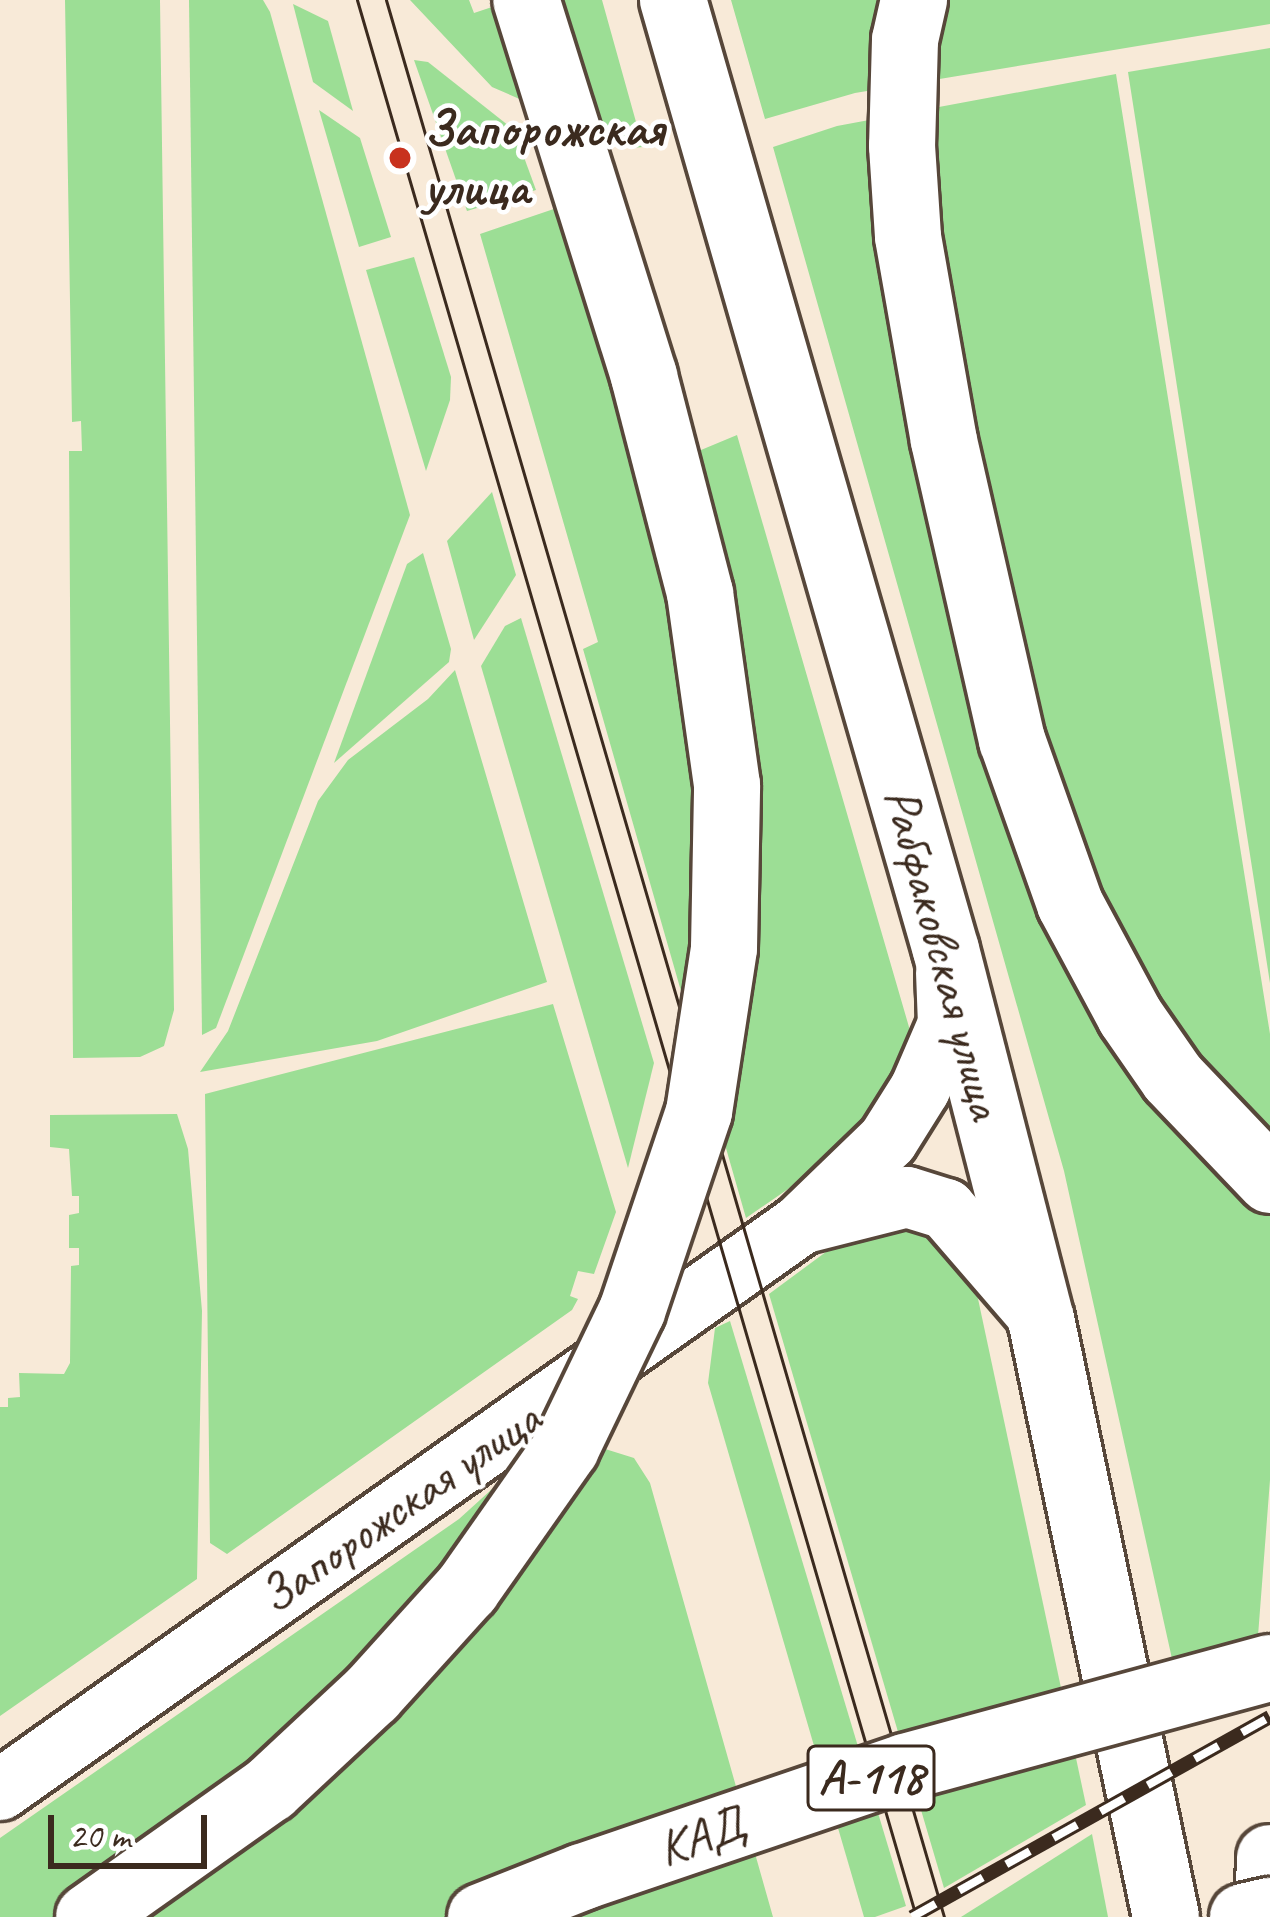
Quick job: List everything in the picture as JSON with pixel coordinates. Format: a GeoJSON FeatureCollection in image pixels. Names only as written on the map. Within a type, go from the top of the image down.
{"type":"FeatureCollection","features":[{"type":"Feature","properties":{"kind":"main road"},"geometry":{"type":"LineString","coordinates":[[89,1917],[270,1789],[372,1694],[467,1589],[566,1448],[632,1311],[699,1112],[724,948],[727,785],[700,593],[644,376],[526,0]]}},
{"type":"Feature","properties":{"kind":"main road","name":"Рабфаковская улица"},"geometry":{"type":"LineString","coordinates":[[673,0],[946,950],[1041,1319],[1166,1917]]}},
{"type":"Feature","properties":{"kind":"main road"},"geometry":{"type":"LineString","coordinates":[[914,0],[905,40],[902,146],[908,237],[944,441],[1012,740],[1070,904],[1130,1016],[1173,1078],[1270,1180]]}},
{"type":"Feature","properties":{"kind":"main road"},"geometry":{"type":"LineString","coordinates":[[902,146],[959,0]]}},
{"type":"Feature","properties":{"kind":"main road","name":"КАД"},"geometry":{"type":"LineString","coordinates":[[482,1917],[582,1876],[905,1767],[1270,1668]]}},
{"type":"Feature","properties":{"kind":"main road"},"geometry":{"type":"LineString","coordinates":[[1243,1917],[1269,1914],[1270,1858]]}},
{"type":"Feature","properties":{"kind":"street"},"geometry":{"type":"LineString","coordinates":[[800,1225],[887,1140],[920,1089],[948,1024],[946,950]]}},
{"type":"Feature","properties":{"kind":"street"},"geometry":{"type":"LineString","coordinates":[[800,1225],[907,1197],[946,1209],[1041,1319]]}},
{"type":"Feature","properties":{"kind":"street","name":"Запорожская улица"},"geometry":{"type":"LineString","coordinates":[[0,1790],[800,1225]]}},
{"type":"Feature","properties":{"kind":"green space"},"geometry":{"type":"Polygon","coordinates":[[[65,0],[160,0],[174,1010],[164,1046],[140,1057],[73,1058],[69,451],[82,451],[81,421],[72,422],[65,0]]]}},
{"type":"Feature","properties":{"kind":"green space"},"geometry":{"type":"Polygon","coordinates":[[[189,0],[263,0],[270,12],[410,515],[216,1028],[202,1035],[189,0]]]}},
{"type":"Feature","properties":{"kind":"green space"},"geometry":{"type":"Polygon","coordinates":[[[410,0],[469,0],[474,13],[513,0],[602,0],[643,147],[632,148],[492,87],[410,0]]]}},
{"type":"Feature","properties":{"kind":"green space"},"geometry":{"type":"Polygon","coordinates":[[[731,0],[1270,0],[1270,24],[855,93],[765,119],[731,0]]]}},
{"type":"Feature","properties":{"kind":"green space"},"geometry":{"type":"Polygon","coordinates":[[[293,4],[328,21],[353,111],[313,82],[293,4]]]}},
{"type":"Feature","properties":{"kind":"green space"},"geometry":{"type":"Polygon","coordinates":[[[1270,48],[1270,983],[1128,72],[1270,48]]]}},
{"type":"Feature","properties":{"kind":"green space"},"geometry":{"type":"Polygon","coordinates":[[[414,60],[428,62],[514,130],[536,190],[467,211],[414,60]]]}},
{"type":"Feature","properties":{"kind":"green space"},"geometry":{"type":"Polygon","coordinates":[[[1116,74],[1270,1034],[1270,1480],[1254,1688],[1184,1713],[1064,1171],[773,147],[837,126],[1116,74]]]}},
{"type":"Feature","properties":{"kind":"green space"},"geometry":{"type":"Polygon","coordinates":[[[319,110],[360,138],[391,237],[359,247],[319,110]]]}},
{"type":"Feature","properties":{"kind":"green space"},"geometry":{"type":"Polygon","coordinates":[[[601,193],[689,455],[737,435],[909,1027],[910,1046],[859,1140],[746,1218],[583,649],[598,642],[480,234],[601,193]]]}},
{"type":"Feature","properties":{"kind":"green space"},"geometry":{"type":"Polygon","coordinates":[[[414,257],[451,377],[450,400],[426,471],[366,270],[414,257]]]}},
{"type":"Feature","properties":{"kind":"green space"},"geometry":{"type":"Polygon","coordinates":[[[492,492],[516,575],[474,640],[447,541],[492,492]]]}},
{"type":"Feature","properties":{"kind":"green space"},"geometry":{"type":"Polygon","coordinates":[[[423,553],[451,649],[449,662],[334,763],[407,564],[423,553]]]}},
{"type":"Feature","properties":{"kind":"green space"},"geometry":{"type":"Polygon","coordinates":[[[521,618],[654,1063],[628,1168],[481,666],[505,626],[521,618]]]}},
{"type":"Feature","properties":{"kind":"green space"},"geometry":{"type":"Polygon","coordinates":[[[455,670],[547,982],[377,1041],[200,1072],[228,1031],[318,801],[348,760],[428,699],[455,670]]]}},
{"type":"Feature","properties":{"kind":"green space"},"geometry":{"type":"Polygon","coordinates":[[[553,1004],[616,1212],[594,1274],[578,1271],[570,1296],[578,1299],[572,1310],[227,1554],[210,1543],[205,1094],[553,1004]]]}},
{"type":"Feature","properties":{"kind":"green space"},"geometry":{"type":"Polygon","coordinates":[[[177,1114],[188,1149],[202,1311],[197,1579],[0,1716],[0,1407],[8,1407],[8,1398],[20,1397],[19,1373],[64,1374],[70,1363],[71,1266],[79,1265],[79,1248],[69,1248],[69,1215],[79,1213],[79,1196],[72,1196],[69,1149],[50,1147],[50,1115],[177,1114]]]}},
{"type":"Feature","properties":{"kind":"green space"},"geometry":{"type":"Polygon","coordinates":[[[920,1221],[974,1280],[1086,1805],[944,1888],[769,1294],[857,1229],[920,1221]]]}},
{"type":"Feature","properties":{"kind":"green space"},"geometry":{"type":"Polygon","coordinates":[[[730,1321],[906,1906],[875,1917],[864,1917],[708,1383],[715,1328],[730,1321]]]}},
{"type":"Feature","properties":{"kind":"green space"},"geometry":{"type":"Polygon","coordinates":[[[554,1433],[634,1458],[650,1483],[773,1917],[0,1917],[0,1838],[459,1519],[554,1433]]]}},
{"type":"Feature","properties":{"kind":"green space"},"geometry":{"type":"Polygon","coordinates":[[[1092,1834],[1108,1917],[961,1917],[1092,1834]]]}},
{"type":"Feature","properties":{"kind":"tram line"},"geometry":{"type":"LineString","coordinates":[[357,0],[916,1917]]}},
{"type":"Feature","properties":{"kind":"tram line"},"geometry":{"type":"LineString","coordinates":[[386,0],[944,1917]]}},
{"type":"Feature","properties":{"kind":"railway"},"geometry":{"type":"LineString","coordinates":[[912,1917],[1270,1717]]}},
{"type":"Feature","properties":{"kind":"place","name":"Запорожская улица"},"geometry":{"type":"Point","coordinates":[400,158]}}]}
